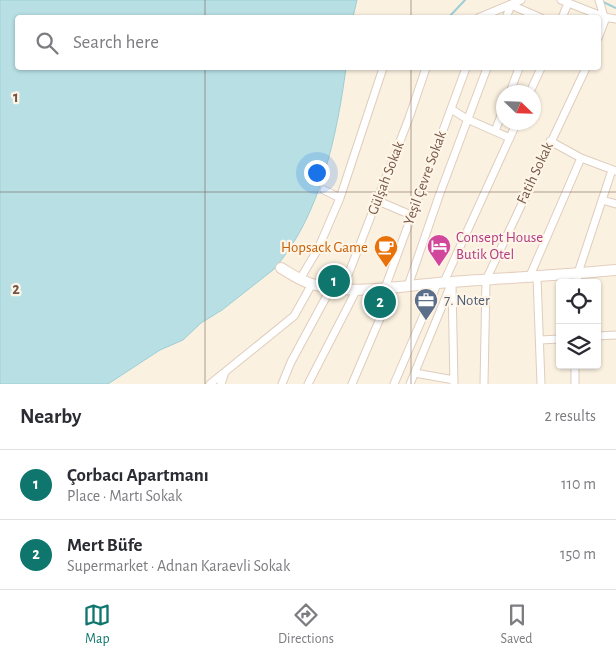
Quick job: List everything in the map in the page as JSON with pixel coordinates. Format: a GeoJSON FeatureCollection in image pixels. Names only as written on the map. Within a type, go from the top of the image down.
{"type":"FeatureCollection","features":[{"type":"Feature","properties":{"kind":"main road"},"geometry":{"type":"LineString","coordinates":[[281,268],[312,284],[331,288],[357,289],[533,277],[577,278],[616,270]]}},
{"type":"Feature","properties":{"kind":"street"},"geometry":{"type":"LineString","coordinates":[[488,15],[521,0]]}},
{"type":"Feature","properties":{"kind":"street"},"geometry":{"type":"LineString","coordinates":[[599,0],[604,17],[601,30]]}},
{"type":"Feature","properties":{"kind":"street"},"geometry":{"type":"LineString","coordinates":[[563,15],[565,1],[599,15]]}},
{"type":"Feature","properties":{"kind":"street"},"geometry":{"type":"LineString","coordinates":[[511,5],[534,15]]}},
{"type":"Feature","properties":{"kind":"street"},"geometry":{"type":"LineString","coordinates":[[507,15],[511,5]]}},
{"type":"Feature","properties":{"kind":"street"},"geometry":{"type":"LineString","coordinates":[[601,16],[616,19]]}},
{"type":"Feature","properties":{"kind":"street"},"geometry":{"type":"LineString","coordinates":[[300,279],[318,249],[340,198],[382,70]]}},
{"type":"Feature","properties":{"kind":"street","name":"Gülşah Sokak"},"geometry":{"type":"LineString","coordinates":[[344,288],[425,70]]}},
{"type":"Feature","properties":{"kind":"street","name":"Yeşil Çevre Sokak"},"geometry":{"type":"LineString","coordinates":[[352,384],[365,358],[389,288],[411,214],[465,70]]}},
{"type":"Feature","properties":{"kind":"street"},"geometry":{"type":"LineString","coordinates":[[408,286],[486,70]]}},
{"type":"Feature","properties":{"kind":"street"},"geometry":{"type":"LineString","coordinates":[[513,85],[518,70]]}},
{"type":"Feature","properties":{"kind":"street"},"geometry":{"type":"LineString","coordinates":[[533,85],[540,70]]}},
{"type":"Feature","properties":{"kind":"street","name":"Fatih Sokak"},"geometry":{"type":"LineString","coordinates":[[486,280],[585,70]]}},
{"type":"Feature","properties":{"kind":"street"},"geometry":{"type":"LineString","coordinates":[[451,109],[467,119],[510,138]]}},
{"type":"Feature","properties":{"kind":"street"},"geometry":{"type":"LineString","coordinates":[[394,384],[445,282],[514,130]]}},
{"type":"Feature","properties":{"kind":"street"},"geometry":{"type":"LineString","coordinates":[[550,141],[581,158],[614,170],[602,200],[577,278]]}},
{"type":"Feature","properties":{"kind":"street"},"geometry":{"type":"LineString","coordinates":[[541,384],[540,340],[533,277],[581,158]]}},
{"type":"Feature","properties":{"kind":"street"},"geometry":{"type":"LineString","coordinates":[[324,190],[340,198]]}},
{"type":"Feature","properties":{"kind":"street"},"geometry":{"type":"LineString","coordinates":[[602,200],[616,204]]}},
{"type":"Feature","properties":{"kind":"street"},"geometry":{"type":"LineString","coordinates":[[378,201],[411,214]]}},
{"type":"Feature","properties":{"kind":"street"},"geometry":{"type":"LineString","coordinates":[[484,384],[486,280]]}},
{"type":"Feature","properties":{"kind":"street"},"geometry":{"type":"LineString","coordinates":[[410,384],[445,282]]}},
{"type":"Feature","properties":{"kind":"street"},"geometry":{"type":"LineString","coordinates":[[415,373],[454,382],[445,282]]}},
{"type":"Feature","properties":{"kind":"street"},"geometry":{"type":"LineString","coordinates":[[210,384],[294,316],[312,284]]}},
{"type":"Feature","properties":{"kind":"street"},"geometry":{"type":"LineString","coordinates":[[282,384],[290,362],[331,288]]}},
{"type":"Feature","properties":{"kind":"street"},"geometry":{"type":"LineString","coordinates":[[308,384],[357,289]]}},
{"type":"Feature","properties":{"kind":"street"},"geometry":{"type":"LineString","coordinates":[[601,336],[616,335]]}},
{"type":"Feature","properties":{"kind":"street"},"geometry":{"type":"LineString","coordinates":[[540,340],[556,338]]}},
{"type":"Feature","properties":{"kind":"street"},"geometry":{"type":"LineString","coordinates":[[575,369],[575,384]]}},
{"type":"Feature","properties":{"kind":"street"},"geometry":{"type":"LineString","coordinates":[[222,384],[225,372]]}},
{"type":"Feature","properties":{"kind":"water"},"geometry":{"type":"Polygon","coordinates":[[[0,0],[357,0],[353,15],[15,15],[15,70],[346,70],[337,121],[324,175],[303,226],[273,270],[222,310],[201,323],[183,340],[160,350],[108,384],[0,384],[0,0]]]}},
{"type":"Feature","properties":{"kind":"waterway"},"geometry":{"type":"LineString","coordinates":[[451,15],[465,0]]}},
{"type":"Feature","properties":{"kind":"waterway"},"geometry":{"type":"LineString","coordinates":[[601,1],[616,8]]}},
{"type":"Feature","properties":{"kind":"place","name":"Consept House Butik Otel"},"geometry":{"type":"Point","coordinates":[439,267]}},
{"type":"Feature","properties":{"kind":"place","name":"Hopsack Game"},"geometry":{"type":"Point","coordinates":[386,268]}},
{"type":"Feature","properties":{"kind":"place","name":"Çorbacı Apartmanı"},"geometry":{"type":"Point","coordinates":[334,281]}},
{"type":"Feature","properties":{"kind":"place","name":"Mert Büfe"},"geometry":{"type":"Point","coordinates":[380,302]}},
{"type":"Feature","properties":{"kind":"place","name":"7. Noter"},"geometry":{"type":"Point","coordinates":[426,321]}}]}
